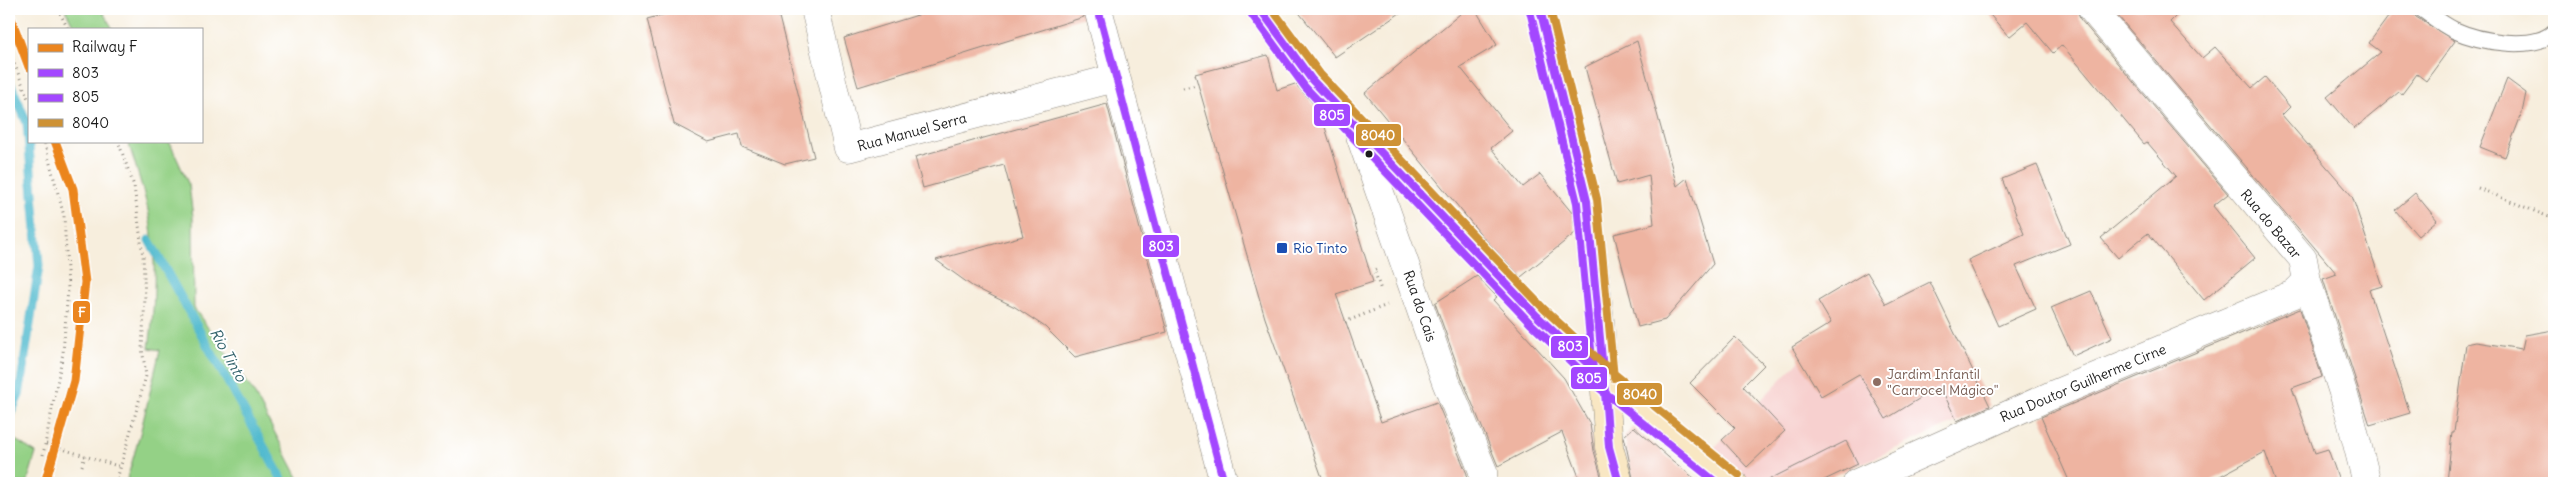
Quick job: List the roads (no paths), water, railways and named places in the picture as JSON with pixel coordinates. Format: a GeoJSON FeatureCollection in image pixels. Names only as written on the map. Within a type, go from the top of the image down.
{"type":"FeatureCollection","features":[{"type":"Feature","properties":{"kind":"street","name":"Rua Manuel Serra"},"geometry":{"type":"LineString","coordinates":[[815,9],[848,148],[1115,78]]}},
{"type":"Feature","properties":{"kind":"street"},"geometry":{"type":"LineString","coordinates":[[1098,9],[1224,483]]}},
{"type":"Feature","properties":{"kind":"street"},"geometry":{"type":"LineString","coordinates":[[1260,9],[1312,80],[1537,316],[1604,379],[1733,483]]}},
{"type":"Feature","properties":{"kind":"street"},"geometry":{"type":"LineString","coordinates":[[1540,9],[1587,201],[1609,447],[1620,483]]}},
{"type":"Feature","properties":{"kind":"street","name":"Rua do Bazar"},"geometry":{"type":"LineString","coordinates":[[2092,9],[2303,259],[2307,281],[2348,408],[2367,483]]}},
{"type":"Feature","properties":{"kind":"street","name":"Rua do Cais"},"geometry":{"type":"LineString","coordinates":[[1357,127],[1446,382],[1482,471],[1483,483]]}},
{"type":"Feature","properties":{"kind":"street","name":"Rua Doutor Guilherme Cirne"},"geometry":{"type":"LineString","coordinates":[[1857,483],[2050,396],[2294,294],[2307,281]]}},
{"type":"Feature","properties":{"kind":"lane"},"geometry":{"type":"LineString","coordinates":[[2422,9],[2454,30],[2487,40],[2528,42],[2548,38],[2554,32]]}},
{"type":"Feature","properties":{"kind":"waterway"},"geometry":{"type":"LineString","coordinates":[[9,80],[27,123],[28,135]]}},
{"type":"Feature","properties":{"kind":"waterway"},"geometry":{"type":"LineString","coordinates":[[9,417],[19,395],[39,266],[29,142]]}},
{"type":"Feature","properties":{"kind":"waterway","name":"Rio Tinto"},"geometry":{"type":"LineString","coordinates":[[149,240],[284,483]]}},
{"type":"Feature","properties":{"kind":"rail line","name":"F"},"geometry":{"type":"LineString","coordinates":[[9,13],[28,64]]}},
{"type":"Feature","properties":{"kind":"rail line","name":"F"},"geometry":{"type":"LineString","coordinates":[[45,483],[74,381],[85,282],[73,189],[55,142]]}},
{"type":"Feature","properties":{"kind":"place","name":"Rio Tinto"},"geometry":{"type":"Point","coordinates":[1282,248]}},
{"type":"Feature","properties":{"kind":"place","name":"Jardim Infantil \"Carrocel Mágico\""},"geometry":{"type":"Point","coordinates":[1877,382]}}]}
